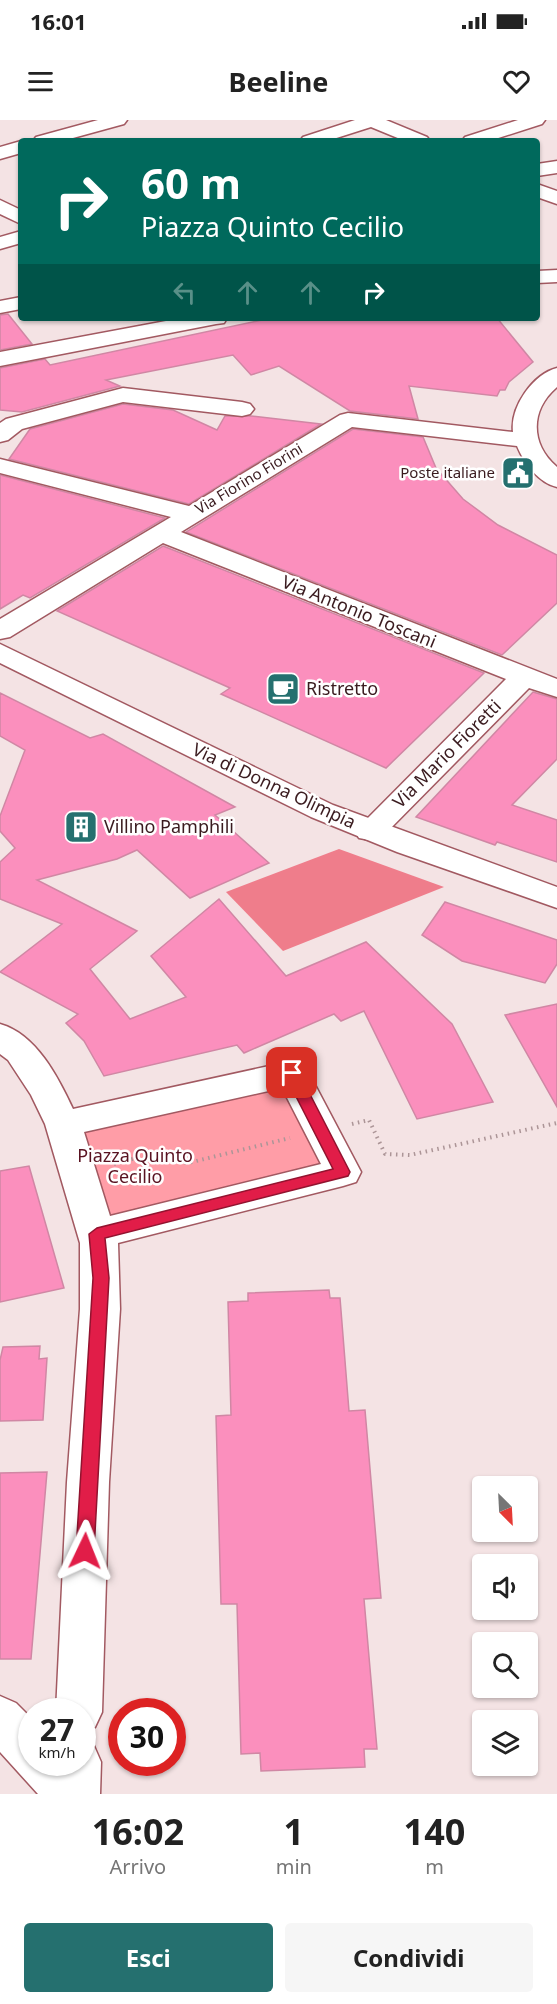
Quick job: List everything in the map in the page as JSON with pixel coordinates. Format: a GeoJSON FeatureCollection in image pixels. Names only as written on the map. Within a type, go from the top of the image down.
{"type":"FeatureCollection","features":[{"type":"Feature","properties":{"kind":"street"},"geometry":{"type":"LineString","coordinates":[[53,138],[118,120]]}},
{"type":"Feature","properties":{"kind":"street"},"geometry":{"type":"LineString","coordinates":[[318,138],[371,120],[413,138]]}},
{"type":"Feature","properties":{"kind":"street"},"geometry":{"type":"LineString","coordinates":[[480,138],[536,120]]}},
{"type":"Feature","properties":{"kind":"street"},"geometry":{"type":"LineString","coordinates":[[0,153],[18,148]]}},
{"type":"Feature","properties":{"kind":"street"},"geometry":{"type":"LineString","coordinates":[[540,170],[557,167]]}},
{"type":"Feature","properties":{"kind":"street"},"geometry":{"type":"LineString","coordinates":[[0,206],[18,216]]}},
{"type":"Feature","properties":{"kind":"street"},"geometry":{"type":"LineString","coordinates":[[0,243],[18,238]]}},
{"type":"Feature","properties":{"kind":"street"},"geometry":{"type":"LineString","coordinates":[[540,277],[557,276]]}},
{"type":"Feature","properties":{"kind":"street"},"geometry":{"type":"LineString","coordinates":[[0,307],[18,304]]}},
{"type":"Feature","properties":{"kind":"street"},"geometry":{"type":"LineString","coordinates":[[0,359],[200,321]]}},
{"type":"Feature","properties":{"kind":"street"},"geometry":{"type":"LineString","coordinates":[[557,375],[536,393],[523,422],[524,440],[534,457],[557,480]]}},
{"type":"Feature","properties":{"kind":"street"},"geometry":{"type":"LineString","coordinates":[[5,427],[123,395],[242,409]]}},
{"type":"Feature","properties":{"kind":"street","name":"Via Fiorino Fiorini"},"geometry":{"type":"LineString","coordinates":[[0,631],[348,420],[524,440]]}},
{"type":"Feature","properties":{"kind":"street"},"geometry":{"type":"LineString","coordinates":[[0,466],[192,514]]}},
{"type":"Feature","properties":{"kind":"street","name":"Via Antonio Toscani"},"geometry":{"type":"LineString","coordinates":[[162,534],[557,689]]}},
{"type":"Feature","properties":{"kind":"street","name":"Via di Donna Olimpia"},"geometry":{"type":"LineString","coordinates":[[0,652],[260,782],[370,831],[557,898]]}},
{"type":"Feature","properties":{"kind":"street","name":"Via Mario Fioretti"},"geometry":{"type":"LineString","coordinates":[[370,831],[524,676]]}},
{"type":"Feature","properties":{"kind":"street"},"geometry":{"type":"LineString","coordinates":[[0,1036],[20,1052],[36,1072],[63,1125],[97,1234],[101,1288],[88,1482],[80,1698]]}},
{"type":"Feature","properties":{"kind":"street"},"geometry":{"type":"LineString","coordinates":[[63,1125],[292,1073],[342,1172],[97,1234]]}},
{"type":"Feature","properties":{"kind":"street"},"geometry":{"type":"LineString","coordinates":[[0,1718],[18,1738]]}},
{"type":"Feature","properties":{"kind":"street"},"geometry":{"type":"LineString","coordinates":[[53,1776],[70,1794]]}},
{"type":"Feature","properties":{"kind":"street"},"geometry":{"type":"LineString","coordinates":[[76,1794],[77,1776]]}},
{"type":"Feature","properties":{"kind":"path"},"geometry":{"type":"LineString","coordinates":[[114,1164],[140,1157],[188,1163],[369,1120],[385,1154],[410,1155],[557,1124]]}},
{"type":"Feature","properties":{"kind":"green space","name":"Piazza Quinto Cecilio"},"geometry":{"type":"Polygon","coordinates":[[[292,1073],[343,1172],[97,1234],[63,1124],[292,1073]]]}},
{"type":"Feature","properties":{"kind":"shaded area"},"geometry":{"type":"Polygon","coordinates":[[[339,849],[444,887],[283,951],[226,892],[339,849]]]}},
{"type":"Feature","properties":{"kind":"building"},"geometry":{"type":"Polygon","coordinates":[[[8,314],[32,344],[0,350],[0,315],[8,314]]]}},
{"type":"Feature","properties":{"kind":"building"},"geometry":{"type":"Polygon","coordinates":[[[257,321],[499,321],[533,362],[509,382],[505,390],[500,390],[497,396],[409,386],[418,419],[350,411],[279,366],[251,375],[233,355],[106,380],[120,386],[22,412],[0,410],[0,368],[45,359],[50,365],[257,321]]]}},
{"type":"Feature","properties":{"kind":"building"},"geometry":{"type":"Polygon","coordinates":[[[123,404],[173,410],[217,430],[225,416],[251,416],[321,424],[189,504],[9,459],[30,429],[123,404]]]}},
{"type":"Feature","properties":{"kind":"building"},"geometry":{"type":"Polygon","coordinates":[[[353,429],[423,437],[436,468],[463,499],[498,525],[557,555],[557,603],[502,655],[186,532],[353,429]]]}},
{"type":"Feature","properties":{"kind":"building"},"geometry":{"type":"Polygon","coordinates":[[[0,475],[165,518],[30,598],[23,595],[0,609],[0,475]]]}},
{"type":"Feature","properties":{"kind":"building"},"geometry":{"type":"Polygon","coordinates":[[[163,546],[484,673],[386,768],[221,694],[230,688],[57,611],[163,546]]]}},
{"type":"Feature","properties":{"kind":"building"},"geometry":{"type":"Polygon","coordinates":[[[533,692],[557,699],[557,759],[512,805],[557,820],[557,862],[497,842],[495,845],[416,817],[533,692]]]}},
{"type":"Feature","properties":{"kind":"building"},"geometry":{"type":"Polygon","coordinates":[[[0,693],[90,738],[103,734],[235,807],[215,815],[269,863],[190,898],[137,850],[117,859],[37,880],[137,931],[90,969],[130,1019],[186,997],[151,956],[219,899],[286,976],[366,942],[452,1024],[493,1102],[417,1119],[364,1011],[341,1021],[334,1014],[244,1053],[237,1045],[104,1076],[84,1041],[66,1023],[78,1014],[0,972],[62,924],[0,899],[0,862],[15,848],[0,831],[0,816],[25,750],[0,736],[0,693]]]}},
{"type":"Feature","properties":{"kind":"building"},"geometry":{"type":"Polygon","coordinates":[[[445,902],[557,940],[557,964],[545,983],[462,961],[422,935],[445,902]]]}},
{"type":"Feature","properties":{"kind":"building"},"geometry":{"type":"Polygon","coordinates":[[[557,1004],[557,1107],[505,1015],[557,1004]]]}},
{"type":"Feature","properties":{"kind":"building"},"geometry":{"type":"Polygon","coordinates":[[[29,1166],[64,1288],[0,1302],[0,1171],[29,1166]]]}},
{"type":"Feature","properties":{"kind":"building"},"geometry":{"type":"Polygon","coordinates":[[[329,1290],[330,1298],[340,1298],[349,1411],[365,1410],[381,1598],[364,1599],[377,1749],[364,1749],[365,1767],[261,1771],[260,1753],[241,1754],[237,1604],[221,1604],[216,1416],[231,1415],[228,1302],[248,1301],[248,1293],[329,1290]]]}},
{"type":"Feature","properties":{"kind":"building"},"geometry":{"type":"Polygon","coordinates":[[[40,1346],[39,1359],[47,1358],[43,1420],[0,1421],[0,1360],[3,1347],[40,1346]]]}},
{"type":"Feature","properties":{"kind":"building"},"geometry":{"type":"Polygon","coordinates":[[[47,1472],[31,1659],[0,1659],[0,1473],[47,1472]]]}},
{"type":"Feature","properties":{"kind":"place","name":"Poste italiane"},"geometry":{"type":"Point","coordinates":[518,473]}},
{"type":"Feature","properties":{"kind":"place","name":"Ristretto"},"geometry":{"type":"Point","coordinates":[283,689]}},
{"type":"Feature","properties":{"kind":"place","name":"Villino Pamphili"},"geometry":{"type":"Point","coordinates":[81,827]}},
{"type":"Feature","properties":{"kind":"route"},"geometry":{"type":"LineString","coordinates":[[85,1551],[100,1309],[101,1265],[97,1234],[342,1172],[292,1073]]}}]}
